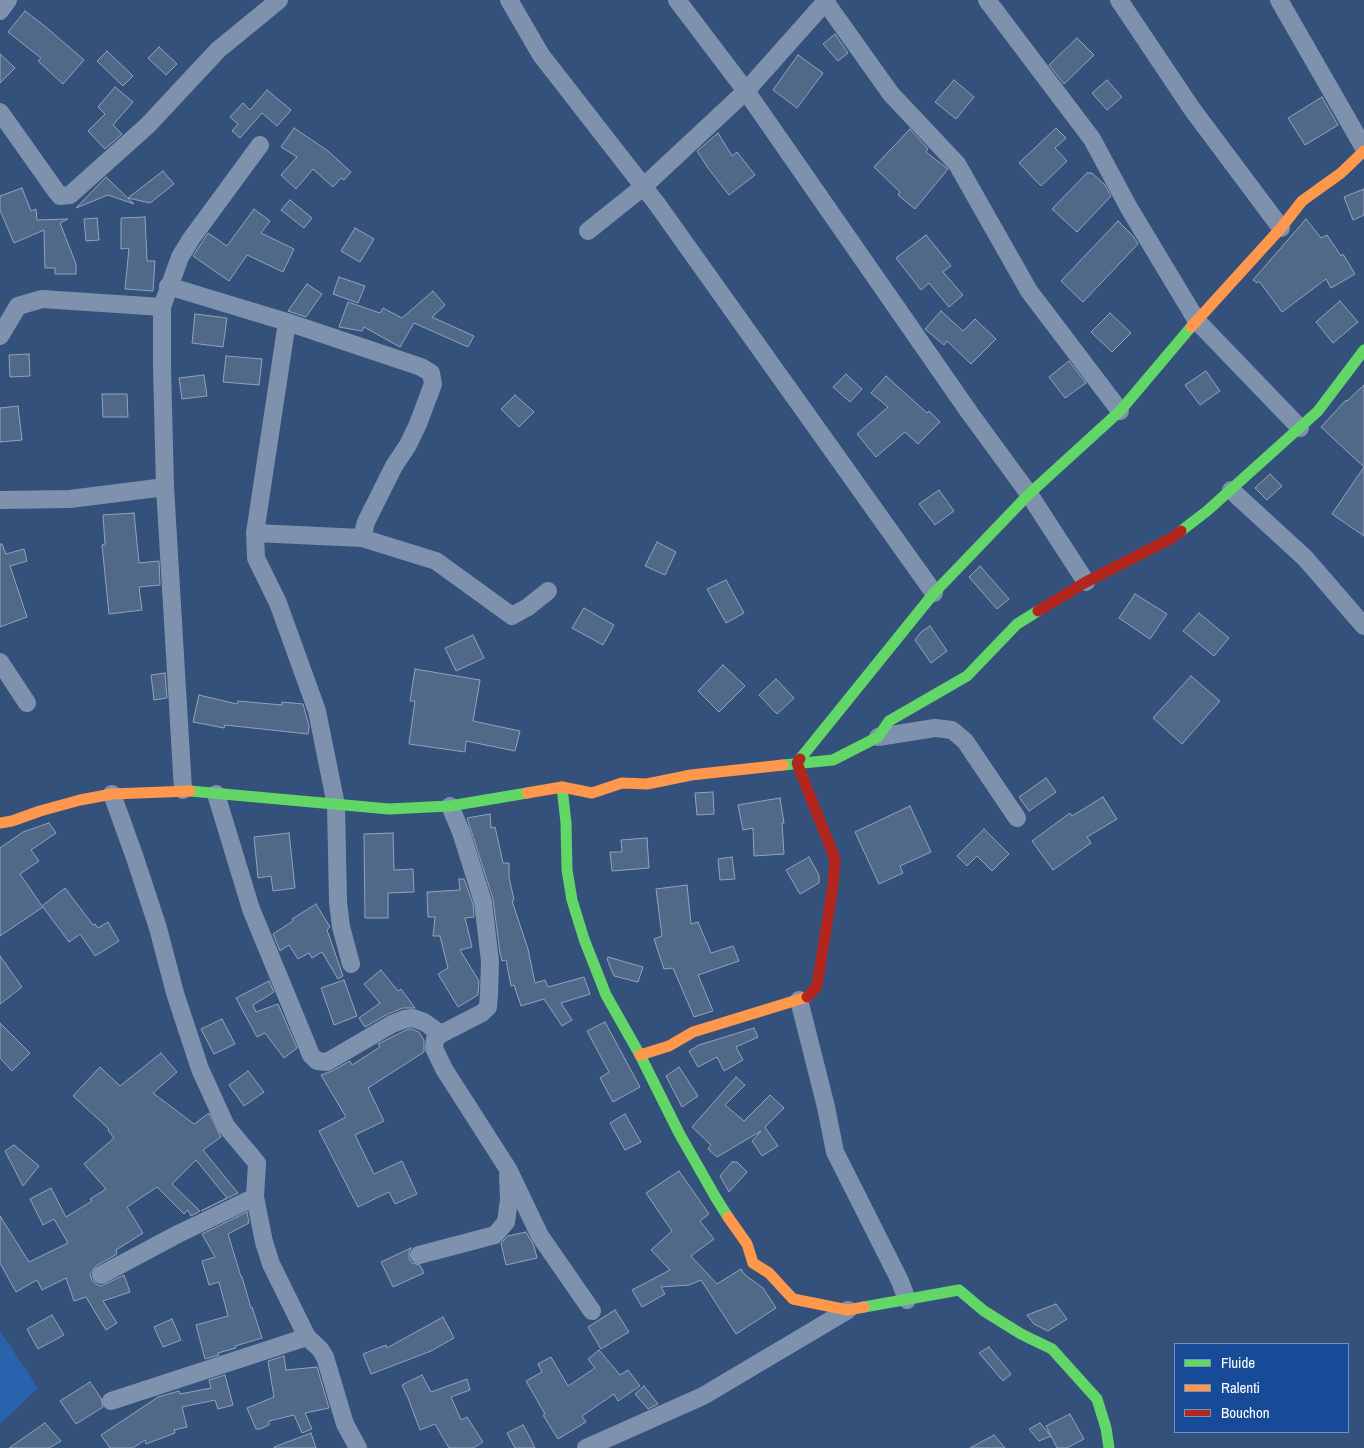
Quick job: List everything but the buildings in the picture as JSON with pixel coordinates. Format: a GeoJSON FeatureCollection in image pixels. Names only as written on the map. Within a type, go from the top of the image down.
{"type":"FeatureCollection","features":[{"type":"Feature","properties":{"kind":"street"},"geometry":{"type":"LineString","coordinates":[[0,11],[8,0]]}},
{"type":"Feature","properties":{"kind":"street"},"geometry":{"type":"LineString","coordinates":[[0,112],[60,196],[70,195],[166,107],[218,50],[279,0]]}},
{"type":"Feature","properties":{"kind":"street"},"geometry":{"type":"LineString","coordinates":[[509,0],[542,55],[644,187],[934,593]]}},
{"type":"Feature","properties":{"kind":"street"},"geometry":{"type":"LineString","coordinates":[[677,0],[746,91],[969,412],[1029,494],[1086,582]]}},
{"type":"Feature","properties":{"kind":"street"},"geometry":{"type":"LineString","coordinates":[[987,0],[1092,140],[1129,208],[1197,321],[1300,428]]}},
{"type":"Feature","properties":{"kind":"street"},"geometry":{"type":"LineString","coordinates":[[1119,0],[1192,109],[1282,228]]}},
{"type":"Feature","properties":{"kind":"street"},"geometry":{"type":"LineString","coordinates":[[797,763],[934,593],[1029,494],[1120,411],[1197,321],[1282,228],[1302,201],[1341,173],[1364,149],[1279,0]]}},
{"type":"Feature","properties":{"kind":"street"},"geometry":{"type":"LineString","coordinates":[[588,231],[644,187],[746,91],[825,1],[891,94],[957,164],[1029,291],[1120,411]]}},
{"type":"Feature","properties":{"kind":"street"},"geometry":{"type":"LineString","coordinates":[[183,790],[166,487],[162,307],[180,257],[191,239],[260,145]]}},
{"type":"Feature","properties":{"kind":"street"},"geometry":{"type":"LineString","coordinates":[[168,286],[287,322],[421,367],[431,373],[433,384],[418,424],[408,445],[394,466],[366,522],[362,538]]}},
{"type":"Feature","properties":{"kind":"street"},"geometry":{"type":"LineString","coordinates":[[0,336],[18,306],[42,299],[162,307]]}},
{"type":"Feature","properties":{"kind":"street"},"geometry":{"type":"LineString","coordinates":[[287,322],[255,534],[256,558],[278,603],[317,711],[336,805],[338,902],[351,964]]}},
{"type":"Feature","properties":{"kind":"street"},"geometry":{"type":"LineString","coordinates":[[878,737],[889,720],[967,676],[1017,624],[1086,582],[1172,538],[1207,511],[1318,411],[1364,350]]}},
{"type":"Feature","properties":{"kind":"street"},"geometry":{"type":"LineString","coordinates":[[0,500],[70,499],[166,487]]}},
{"type":"Feature","properties":{"kind":"street"},"geometry":{"type":"LineString","coordinates":[[1231,490],[1304,558],[1364,626]]}},
{"type":"Feature","properties":{"kind":"street"},"geometry":{"type":"LineString","coordinates":[[255,534],[362,538],[436,561],[512,616],[528,607],[548,591]]}},
{"type":"Feature","properties":{"kind":"street"},"geometry":{"type":"LineString","coordinates":[[0,662],[27,703]]}},
{"type":"Feature","properties":{"kind":"street"},"geometry":{"type":"LineString","coordinates":[[4,826],[40,811],[112,794],[183,790],[389,809],[450,806],[562,787],[592,793],[622,783],[647,784],[691,775],[832,760],[878,737],[935,728],[952,730],[964,741],[1017,818]]}},
{"type":"Feature","properties":{"kind":"street"},"geometry":{"type":"LineString","coordinates":[[640,1055],[669,1046],[693,1032],[799,1000],[809,996],[817,986],[833,885],[835,859],[797,763]]}},
{"type":"Feature","properties":{"kind":"street"},"geometry":{"type":"LineString","coordinates":[[562,787],[566,823],[567,870],[572,900],[584,939],[606,995],[640,1055],[679,1133],[707,1182],[747,1244],[753,1263],[769,1273],[793,1299],[848,1310],[959,1290],[984,1312],[1020,1334],[1052,1349],[1096,1399],[1106,1428],[1109,1448]]}},
{"type":"Feature","properties":{"kind":"street"},"geometry":{"type":"LineString","coordinates":[[112,794],[152,910],[175,993],[200,1069],[226,1126],[257,1163],[254,1197],[271,1264],[307,1337],[320,1349],[325,1357],[345,1424],[358,1448]]}},
{"type":"Feature","properties":{"kind":"street"},"geometry":{"type":"LineString","coordinates":[[216,794],[251,910],[311,1055],[318,1061],[327,1062],[404,1019],[413,1018],[424,1022],[441,1034]]}},
{"type":"Feature","properties":{"kind":"street"},"geometry":{"type":"LineString","coordinates":[[450,806],[461,832],[483,902],[490,961],[488,1007],[482,1013],[441,1034],[435,1039],[434,1048],[444,1069],[508,1169],[540,1236],[592,1311]]}},
{"type":"Feature","properties":{"kind":"street"},"geometry":{"type":"LineString","coordinates":[[799,1000],[826,1107],[835,1152],[900,1281],[907,1300]]}},
{"type":"Feature","properties":{"kind":"street"},"geometry":{"type":"LineString","coordinates":[[419,1255],[495,1235],[506,1222],[509,1200],[508,1169]]}},
{"type":"Feature","properties":{"kind":"street"},"geometry":{"type":"LineString","coordinates":[[101,1275],[178,1234],[254,1197]]}},
{"type":"Feature","properties":{"kind":"street"},"geometry":{"type":"LineString","coordinates":[[586,1448],[703,1396],[848,1310]]}},
{"type":"Feature","properties":{"kind":"street"},"geometry":{"type":"LineString","coordinates":[[111,1402],[307,1337]]}},
{"type":"Feature","properties":{"kind":"shaded area"},"geometry":{"type":"Polygon","coordinates":[[[0,1331],[38,1388],[0,1424],[0,1331]]]}},
{"type":"Feature","properties":{"kind":"traffic: fast"},"geometry":{"type":"LineString","coordinates":[[800,759],[934,593],[1029,494],[1120,411],[1191,327]]}},
{"type":"Feature","properties":{"kind":"traffic: fast"},"geometry":{"type":"LineString","coordinates":[[1181,531],[1207,511],[1318,411],[1364,350]]}},
{"type":"Feature","properties":{"kind":"traffic: fast"},"geometry":{"type":"LineString","coordinates":[[783,765],[833,760],[878,737],[889,721],[967,676],[1017,624],[1038,611]]}},
{"type":"Feature","properties":{"kind":"traffic: fast"},"geometry":{"type":"LineString","coordinates":[[562,787],[566,823],[567,870],[572,900],[584,939],[606,995],[640,1055],[679,1133],[728,1217]]}},
{"type":"Feature","properties":{"kind":"traffic: fast"},"geometry":{"type":"LineString","coordinates":[[190,791],[389,809],[450,806],[527,793]]}},
{"type":"Feature","properties":{"kind":"traffic: fast"},"geometry":{"type":"LineString","coordinates":[[864,1307],[959,1290],[984,1311],[1021,1334],[1052,1349],[1097,1399],[1106,1428],[1109,1448]]}},
{"type":"Feature","properties":{"kind":"traffic: slow"},"geometry":{"type":"LineString","coordinates":[[1191,327],[1281,228],[1302,201],[1341,173],[1364,151]]}},
{"type":"Feature","properties":{"kind":"traffic: slow"},"geometry":{"type":"LineString","coordinates":[[527,793],[562,787],[592,793],[622,783],[647,784],[691,775],[783,765]]}},
{"type":"Feature","properties":{"kind":"traffic: slow"},"geometry":{"type":"LineString","coordinates":[[0,823],[80,800],[112,794],[190,791]]}},
{"type":"Feature","properties":{"kind":"traffic: slow"},"geometry":{"type":"LineString","coordinates":[[640,1055],[669,1046],[693,1032],[807,997]]}},
{"type":"Feature","properties":{"kind":"traffic: slow"},"geometry":{"type":"LineString","coordinates":[[728,1217],[747,1244],[753,1263],[769,1273],[793,1299],[848,1310],[864,1307]]}},
{"type":"Feature","properties":{"kind":"traffic: jam"},"geometry":{"type":"LineString","coordinates":[[1038,611],[1086,582],[1172,538],[1181,531]]}},
{"type":"Feature","properties":{"kind":"traffic: jam"},"geometry":{"type":"LineString","coordinates":[[800,759],[797,763],[835,859],[833,885],[817,986],[807,997]]}}]}
